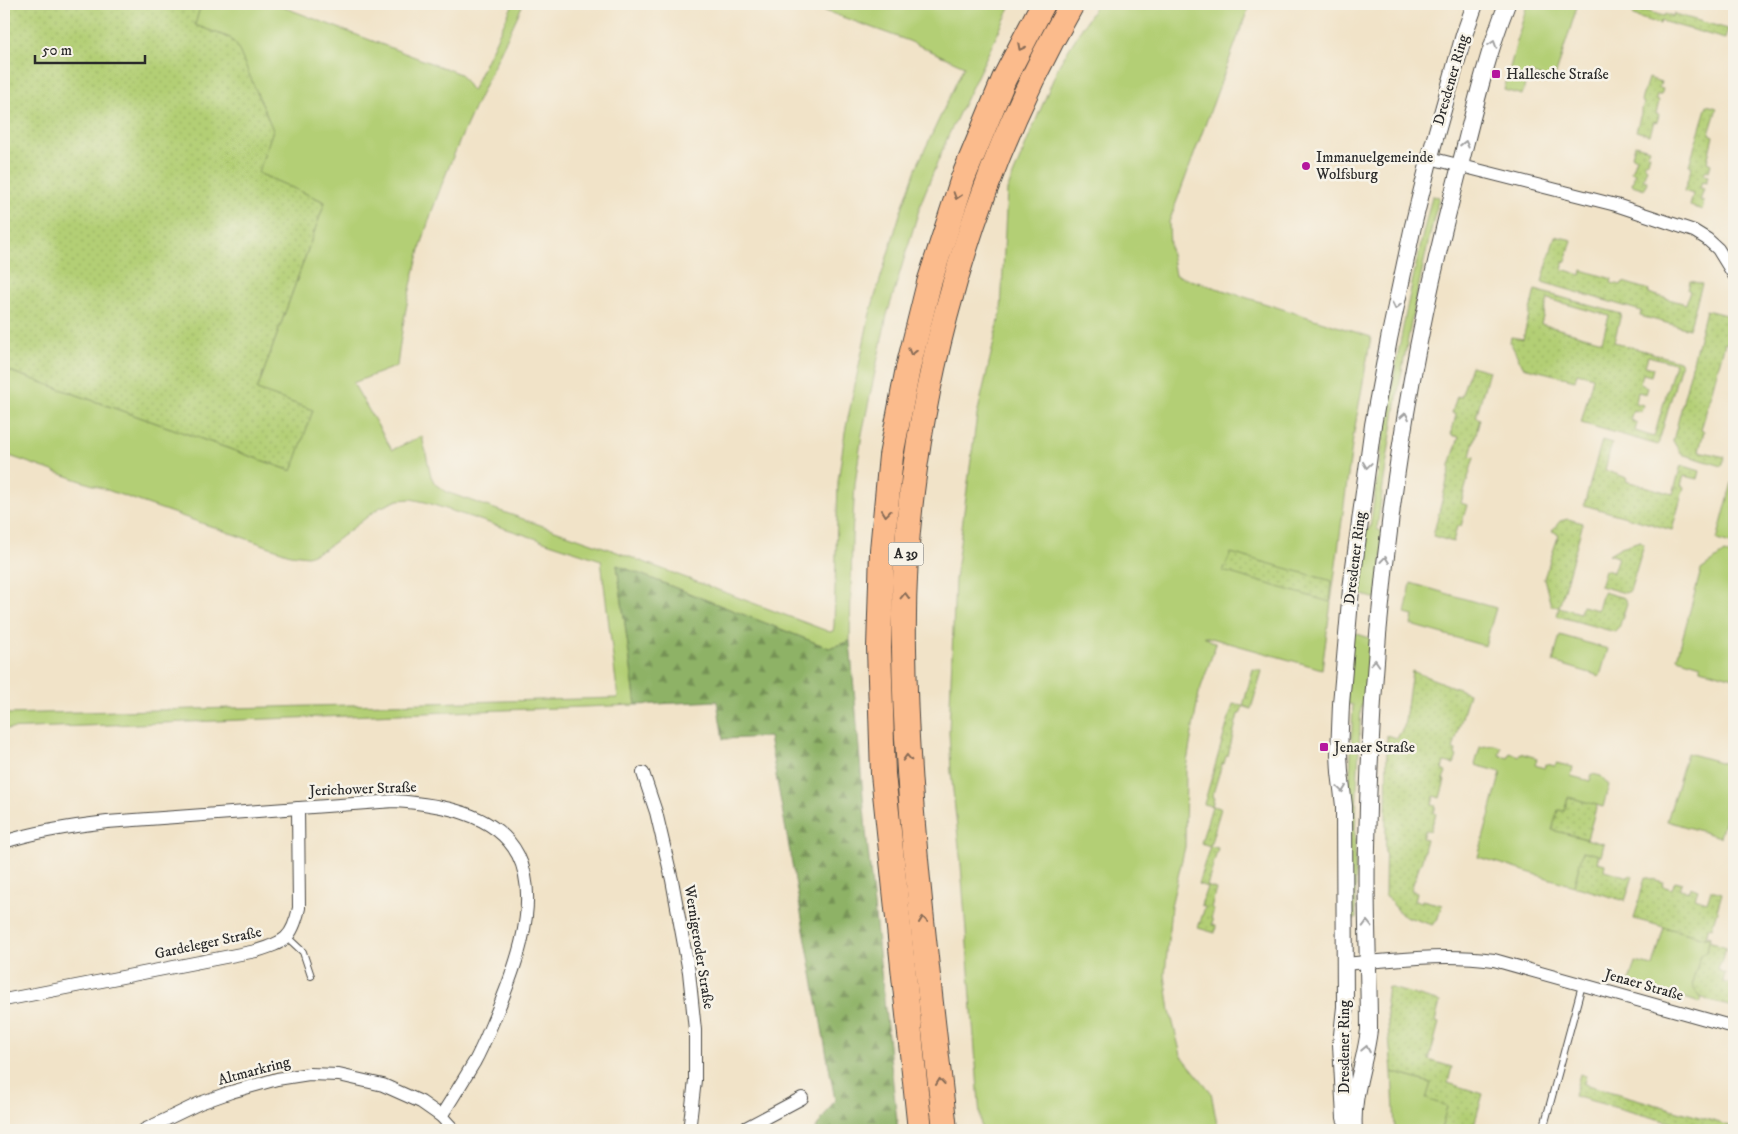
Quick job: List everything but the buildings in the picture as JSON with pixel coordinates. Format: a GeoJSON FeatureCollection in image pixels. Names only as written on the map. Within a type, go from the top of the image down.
{"type":"FeatureCollection","features":[{"type":"Feature","properties":{"kind":"highway","name":"A 39"},"geometry":{"type":"LineString","coordinates":[[920,1130],[883,774],[879,648],[882,550],[891,456],[908,368],[929,283],[963,178],[1004,79],[1043,4]]}},
{"type":"Feature","properties":{"kind":"highway","name":"A 39"},"geometry":{"type":"LineString","coordinates":[[945,1130],[908,771],[904,647],[906,552],[916,469],[932,372],[970,232],[1007,134],[1048,48],[1072,4]]}},
{"type":"Feature","properties":{"kind":"street","name":"Dresdener Ring"},"geometry":{"type":"LineString","coordinates":[[1346,1130],[1341,1044],[1345,1007],[1344,806],[1339,754],[1350,604],[1364,487],[1380,382],[1406,258],[1430,158],[1464,35],[1475,4]]}},
{"type":"Feature","properties":{"kind":"street","name":"Dresdener Ring"},"geometry":{"type":"LineString","coordinates":[[1354,1130],[1353,1107],[1367,1048],[1369,1030],[1366,885],[1370,739],[1378,619],[1398,458],[1414,364],[1436,258],[1480,85],[1507,4]]}},
{"type":"Feature","properties":{"kind":"street"},"geometry":{"type":"LineString","coordinates":[[1430,158],[1616,205],[1694,231],[1718,249],[1734,275]]}},
{"type":"Feature","properties":{"kind":"street","name":"Wernigeroder Straße"},"geometry":{"type":"LineString","coordinates":[[643,773],[656,812],[672,880],[689,972],[695,1030],[691,1130]]}},
{"type":"Feature","properties":{"kind":"street","name":"Jerichower Straße"},"geometry":{"type":"LineString","coordinates":[[4,842],[28,834],[73,826],[394,801],[426,803],[446,807],[468,814],[487,824],[503,837],[517,854],[524,874],[527,898],[525,922],[518,954],[502,1001],[476,1059],[441,1116]]}},
{"type":"Feature","properties":{"kind":"street"},"geometry":{"type":"LineString","coordinates":[[288,938],[296,923],[299,908],[298,808]]}},
{"type":"Feature","properties":{"kind":"street","name":"Gardeleger Straße"},"geometry":{"type":"LineString","coordinates":[[4,1000],[256,951],[288,938]]}},
{"type":"Feature","properties":{"kind":"street","name":"Jenaer Straße"},"geometry":{"type":"LineString","coordinates":[[1368,962],[1438,956],[1467,956],[1494,960],[1734,1027]]}},
{"type":"Feature","properties":{"kind":"street"},"geometry":{"type":"LineString","coordinates":[[1344,964],[1368,962]]}},
{"type":"Feature","properties":{"kind":"street","name":"Altmarkring"},"geometry":{"type":"LineString","coordinates":[[150,1129],[200,1103],[231,1092],[278,1079],[310,1074],[339,1075],[383,1085],[414,1099],[441,1116],[454,1130]]}},
{"type":"Feature","properties":{"kind":"street"},"geometry":{"type":"LineString","coordinates":[[742,1130],[802,1098]]}},
{"type":"Feature","properties":{"kind":"lane"},"geometry":{"type":"LineString","coordinates":[[288,938],[303,952],[311,976]]}},
{"type":"Feature","properties":{"kind":"lane"},"geometry":{"type":"LineString","coordinates":[[1543,1130],[1582,985]]}},
{"type":"Feature","properties":{"kind":"green space"},"geometry":{"type":"Polygon","coordinates":[[[4,4],[201,4],[195,25],[230,38],[237,46],[273,130],[258,173],[325,202],[257,390],[313,410],[292,471],[4,369],[4,4]]]}},
{"type":"Feature","properties":{"kind":"green space"},"geometry":{"type":"Polygon","coordinates":[[[201,4],[275,4],[460,74],[472,91],[513,4],[523,4],[463,134],[431,214],[410,289],[397,366],[353,383],[392,450],[422,436],[431,476],[435,484],[446,492],[609,549],[830,632],[833,631],[834,626],[838,482],[845,432],[870,313],[901,211],[917,166],[964,66],[909,41],[806,4],[1012,4],[949,134],[922,200],[887,315],[862,434],[855,484],[850,641],[829,648],[617,565],[636,705],[4,729],[4,714],[618,698],[601,560],[411,499],[398,500],[379,508],[325,549],[308,556],[290,554],[4,454],[4,369],[292,471],[257,390],[325,202],[257,173],[230,38],[194,25],[201,4]]]}},
{"type":"Feature","properties":{"kind":"green space"},"geometry":{"type":"Polygon","coordinates":[[[1097,4],[1250,4],[1169,222],[1170,248],[1175,275],[1371,337],[1353,438],[1322,669],[1204,636],[1216,644],[1199,693],[1186,768],[1185,847],[1171,906],[1165,975],[1170,1011],[1181,1055],[1211,1092],[1218,1130],[981,1130],[949,731],[955,579],[977,415],[1001,311],[1007,190],[1059,65],[1097,4]]]}},
{"type":"Feature","properties":{"kind":"green space"},"geometry":{"type":"Polygon","coordinates":[[[1527,4],[1578,4],[1554,80],[1528,73],[1522,95],[1504,90],[1527,4]]]}},
{"type":"Feature","properties":{"kind":"green space"},"geometry":{"type":"Polygon","coordinates":[[[1635,8],[1664,16],[1665,14],[1673,17],[1674,14],[1728,29],[1725,39],[1661,21],[1660,24],[1633,16],[1635,8]]]}},
{"type":"Feature","properties":{"kind":"green space"},"geometry":{"type":"Polygon","coordinates":[[[1648,78],[1661,82],[1659,88],[1663,89],[1661,95],[1657,95],[1656,100],[1659,101],[1656,114],[1659,115],[1657,122],[1654,121],[1650,135],[1636,131],[1644,103],[1641,101],[1648,78]]]}},
{"type":"Feature","properties":{"kind":"green space"},"geometry":{"type":"Polygon","coordinates":[[[1707,105],[1717,108],[1709,134],[1713,136],[1707,162],[1711,164],[1709,171],[1706,170],[1704,175],[1708,176],[1706,183],[1702,182],[1700,188],[1704,189],[1700,201],[1704,202],[1702,210],[1690,206],[1693,194],[1684,191],[1692,166],[1689,165],[1707,105]]]}},
{"type":"Feature","properties":{"kind":"green space"},"geometry":{"type":"Polygon","coordinates":[[[1635,145],[1649,149],[1647,154],[1650,155],[1648,162],[1645,161],[1644,166],[1647,168],[1643,180],[1647,181],[1645,189],[1632,185],[1635,173],[1631,172],[1636,158],[1632,156],[1635,145]]]}},
{"type":"Feature","properties":{"kind":"green space"},"geometry":{"type":"Polygon","coordinates":[[[1432,196],[1439,197],[1404,362],[1389,445],[1377,529],[1385,533],[1377,599],[1355,593],[1362,531],[1370,528],[1396,361],[1432,196]]]}},
{"type":"Feature","properties":{"kind":"green space"},"geometry":{"type":"Polygon","coordinates":[[[1555,236],[1572,240],[1562,269],[1581,275],[1582,270],[1612,279],[1611,283],[1621,285],[1623,282],[1649,290],[1648,293],[1686,304],[1690,291],[1688,290],[1690,281],[1702,284],[1689,329],[1640,316],[1641,311],[1542,282],[1555,236]]]}},
{"type":"Feature","properties":{"kind":"green space"},"geometry":{"type":"Polygon","coordinates":[[[1535,290],[1621,314],[1614,342],[1679,361],[1681,364],[1658,445],[1581,423],[1593,377],[1577,373],[1575,380],[1523,367],[1510,342],[1511,337],[1523,339],[1535,290]],[[1548,299],[1541,324],[1602,341],[1609,316],[1548,299]],[[1648,356],[1645,366],[1653,368],[1651,376],[1643,374],[1640,384],[1648,387],[1646,394],[1638,392],[1636,403],[1643,405],[1641,412],[1633,410],[1630,420],[1637,423],[1635,431],[1654,437],[1675,363],[1648,356]]]}},
{"type":"Feature","properties":{"kind":"green space"},"geometry":{"type":"Polygon","coordinates":[[[1706,310],[1730,316],[1726,331],[1734,334],[1734,346],[1725,343],[1701,430],[1704,431],[1699,451],[1725,457],[1722,466],[1681,454],[1673,441],[1706,310]]]}},
{"type":"Feature","properties":{"kind":"green space"},"geometry":{"type":"Polygon","coordinates":[[[1471,366],[1489,371],[1476,417],[1480,419],[1470,456],[1474,457],[1461,503],[1467,505],[1461,526],[1457,526],[1453,542],[1433,536],[1449,468],[1459,437],[1451,435],[1456,415],[1452,413],[1457,396],[1461,397],[1471,366]]]}},
{"type":"Feature","properties":{"kind":"green space"},"geometry":{"type":"Polygon","coordinates":[[[1602,440],[1612,443],[1605,470],[1627,478],[1626,481],[1673,494],[1681,465],[1700,471],[1698,479],[1684,476],[1681,485],[1684,487],[1672,530],[1584,505],[1602,440]]]}},
{"type":"Feature","properties":{"kind":"green space"},"geometry":{"type":"Polygon","coordinates":[[[1734,475],[1734,545],[1717,540],[1734,475]]]}},
{"type":"Feature","properties":{"kind":"green space"},"geometry":{"type":"Polygon","coordinates":[[[1568,519],[1583,523],[1559,607],[1551,606],[1544,578],[1559,534],[1552,531],[1560,521],[1568,519]]]}},
{"type":"Feature","properties":{"kind":"green space"},"geometry":{"type":"Polygon","coordinates":[[[1640,541],[1644,544],[1630,591],[1625,593],[1600,586],[1605,570],[1613,572],[1618,557],[1609,554],[1621,547],[1640,541]]]}},
{"type":"Feature","properties":{"kind":"green space"},"geometry":{"type":"Polygon","coordinates":[[[1231,553],[1332,581],[1330,602],[1223,571],[1231,553]]]}},
{"type":"Feature","properties":{"kind":"green space"},"geometry":{"type":"Polygon","coordinates":[[[1724,553],[1734,556],[1734,583],[1732,590],[1734,591],[1734,678],[1701,669],[1701,665],[1677,658],[1701,570],[1724,553]]]}},
{"type":"Feature","properties":{"kind":"green space"},"geometry":{"type":"Polygon","coordinates":[[[617,565],[829,648],[850,641],[866,831],[898,1130],[815,1130],[835,1100],[769,737],[723,739],[717,701],[636,705],[617,565]]]}},
{"type":"Feature","properties":{"kind":"green space"},"geometry":{"type":"Polygon","coordinates":[[[1411,583],[1496,608],[1485,646],[1411,625],[1413,616],[1405,614],[1411,583]]]}},
{"type":"Feature","properties":{"kind":"green space"},"geometry":{"type":"Polygon","coordinates":[[[1603,592],[1624,598],[1627,603],[1619,628],[1615,632],[1557,616],[1559,607],[1580,613],[1582,606],[1598,610],[1603,592]]]}},
{"type":"Feature","properties":{"kind":"green space"},"geometry":{"type":"Polygon","coordinates":[[[1351,632],[1373,639],[1369,702],[1361,706],[1355,833],[1356,919],[1347,919],[1347,843],[1353,705],[1345,703],[1351,632]]]}},
{"type":"Feature","properties":{"kind":"green space"},"geometry":{"type":"Polygon","coordinates":[[[1560,635],[1608,649],[1600,676],[1553,662],[1560,635]]]}},
{"type":"Feature","properties":{"kind":"green space"},"geometry":{"type":"Polygon","coordinates":[[[1253,669],[1262,671],[1251,709],[1243,706],[1253,669]]]}},
{"type":"Feature","properties":{"kind":"green space"},"geometry":{"type":"Polygon","coordinates":[[[1412,671],[1469,693],[1453,749],[1456,750],[1455,755],[1457,756],[1454,764],[1444,762],[1442,770],[1446,772],[1443,779],[1445,780],[1440,798],[1434,796],[1432,805],[1436,806],[1434,813],[1436,814],[1430,831],[1425,830],[1422,838],[1426,839],[1425,848],[1411,890],[1417,892],[1415,901],[1421,902],[1422,900],[1442,905],[1437,921],[1432,925],[1402,915],[1385,895],[1387,735],[1397,738],[1404,727],[1412,671]]]}},
{"type":"Feature","properties":{"kind":"green space"},"geometry":{"type":"Polygon","coordinates":[[[1233,704],[1243,706],[1240,714],[1238,714],[1228,756],[1226,756],[1224,764],[1222,764],[1212,797],[1214,798],[1212,806],[1204,804],[1233,704]]]}},
{"type":"Feature","properties":{"kind":"green space"},"geometry":{"type":"Polygon","coordinates":[[[1493,745],[1501,747],[1499,755],[1508,758],[1510,753],[1519,756],[1520,753],[1537,758],[1535,765],[1544,768],[1546,764],[1555,766],[1556,763],[1573,767],[1571,776],[1590,781],[1592,774],[1601,776],[1609,785],[1603,807],[1568,797],[1564,812],[1559,810],[1553,830],[1604,844],[1601,856],[1583,851],[1574,886],[1478,857],[1501,772],[1475,765],[1480,747],[1493,745]]]}},
{"type":"Feature","properties":{"kind":"green space"},"geometry":{"type":"Polygon","coordinates":[[[1687,753],[1734,766],[1734,787],[1720,837],[1667,821],[1687,753]]]}},
{"type":"Feature","properties":{"kind":"green space"},"geometry":{"type":"Polygon","coordinates":[[[1568,797],[1597,805],[1587,839],[1552,830],[1558,810],[1564,811],[1568,797]]]}},
{"type":"Feature","properties":{"kind":"green space"},"geometry":{"type":"Polygon","coordinates":[[[1212,806],[1221,808],[1210,846],[1201,843],[1212,806]]]}},
{"type":"Feature","properties":{"kind":"green space"},"geometry":{"type":"Polygon","coordinates":[[[1210,846],[1218,848],[1207,886],[1216,889],[1211,908],[1214,909],[1211,919],[1213,920],[1212,925],[1216,926],[1215,933],[1198,928],[1205,907],[1201,905],[1207,887],[1198,884],[1210,846]]]}},
{"type":"Feature","properties":{"kind":"green space"},"geometry":{"type":"Polygon","coordinates":[[[1583,851],[1599,855],[1597,862],[1605,864],[1604,870],[1629,877],[1630,875],[1633,876],[1625,901],[1574,886],[1583,851]]]}},
{"type":"Feature","properties":{"kind":"green space"},"geometry":{"type":"Polygon","coordinates":[[[1645,877],[1663,882],[1662,886],[1672,889],[1675,881],[1682,883],[1680,889],[1689,891],[1690,887],[1698,890],[1695,898],[1707,902],[1711,890],[1722,893],[1712,928],[1709,927],[1706,935],[1710,937],[1705,938],[1634,919],[1645,877]]]}},
{"type":"Feature","properties":{"kind":"green space"},"geometry":{"type":"Polygon","coordinates":[[[1664,927],[1705,938],[1710,937],[1698,995],[1702,998],[1700,1003],[1666,992],[1628,985],[1635,962],[1653,966],[1664,927]]]}},
{"type":"Feature","properties":{"kind":"green space"},"geometry":{"type":"Polygon","coordinates":[[[1709,941],[1726,947],[1722,963],[1719,963],[1717,970],[1725,973],[1723,982],[1734,985],[1734,1007],[1709,1001],[1694,989],[1692,983],[1701,955],[1707,951],[1709,941]]]}},
{"type":"Feature","properties":{"kind":"green space"},"geometry":{"type":"Polygon","coordinates":[[[1388,987],[1440,1002],[1435,1022],[1439,1023],[1429,1060],[1452,1067],[1448,1083],[1483,1094],[1474,1125],[1491,1130],[1441,1130],[1447,1106],[1426,1099],[1431,1083],[1392,1072],[1386,1000],[1388,987]]]}},
{"type":"Feature","properties":{"kind":"green space"},"geometry":{"type":"Polygon","coordinates":[[[1392,1072],[1431,1083],[1448,1106],[1441,1130],[1395,1130],[1392,1072]]]}},
{"type":"Feature","properties":{"kind":"green space"},"geometry":{"type":"Polygon","coordinates":[[[1580,1074],[1586,1076],[1584,1084],[1734,1127],[1734,1130],[1671,1130],[1672,1123],[1574,1096],[1580,1074]]]}},
{"type":"Feature","properties":{"kind":"place","name":"Hallesche Straße"},"geometry":{"type":"Point","coordinates":[1496,74]}},
{"type":"Feature","properties":{"kind":"place","name":"Immanuelgemeinde Wolfsburg"},"geometry":{"type":"Point","coordinates":[1306,166]}},
{"type":"Feature","properties":{"kind":"place","name":"Jenaer Straße"},"geometry":{"type":"Point","coordinates":[1324,747]}}]}
